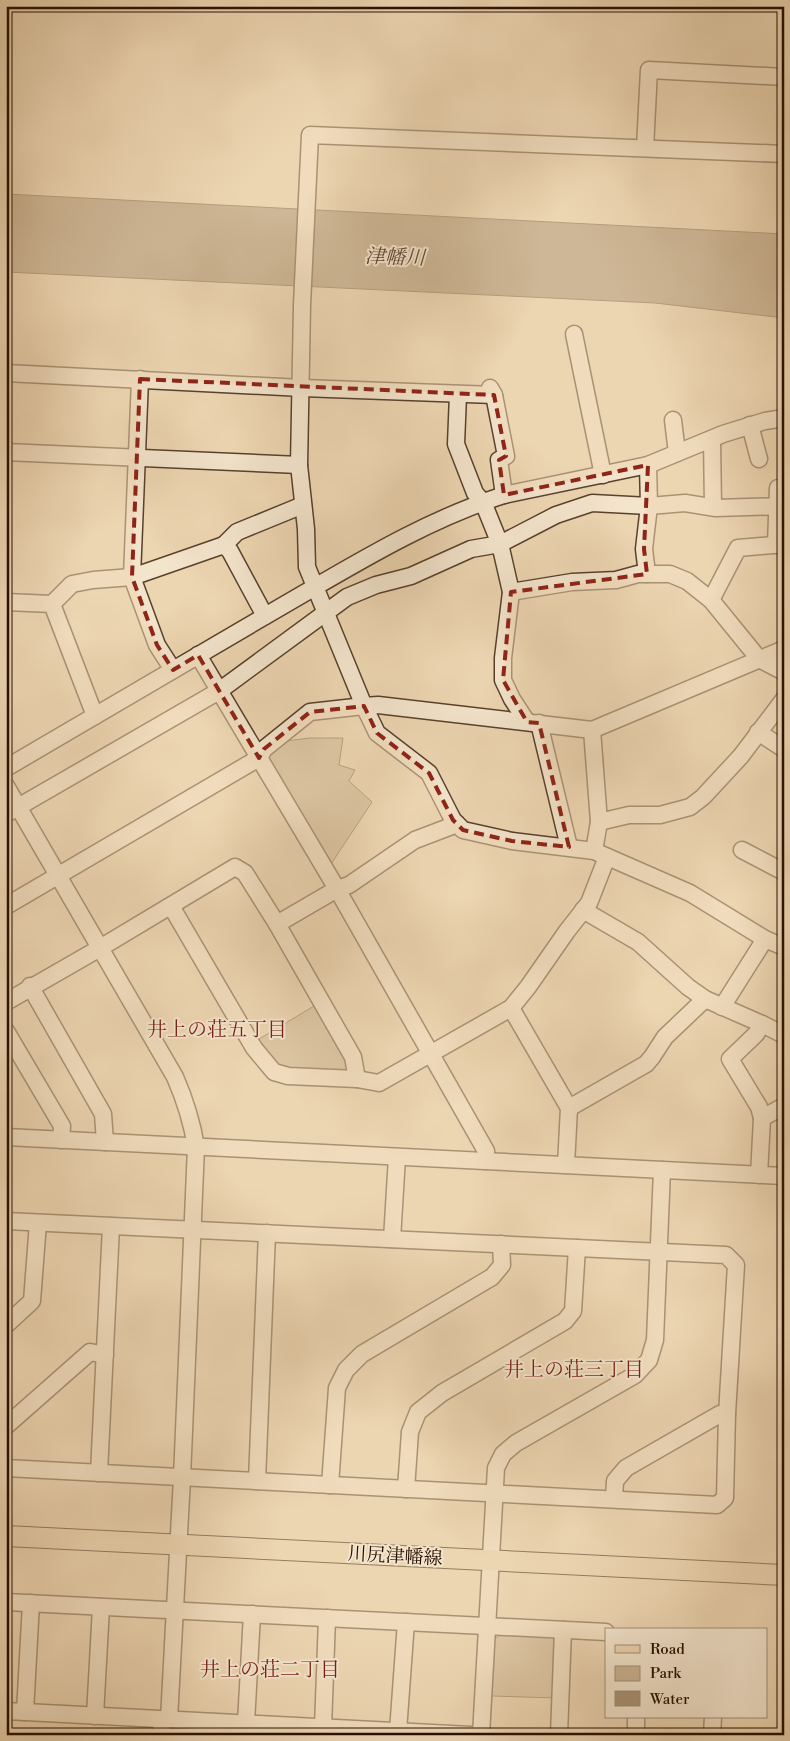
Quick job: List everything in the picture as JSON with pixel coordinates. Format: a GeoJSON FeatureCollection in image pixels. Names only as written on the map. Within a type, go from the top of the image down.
{"type":"FeatureCollection","features":[{"type":"Feature","properties":{"kind":"main road","name":"川尻津幡線"},"geometry":{"type":"LineString","coordinates":[[6,1536],[784,1575]]}},
{"type":"Feature","properties":{"kind":"street"},"geometry":{"type":"LineString","coordinates":[[645,148],[649,70],[784,77]]}},
{"type":"Feature","properties":{"kind":"street"},"geometry":{"type":"LineString","coordinates":[[784,154],[310,135],[302,305],[302,388],[299,465],[307,567],[364,706],[377,733],[429,773],[453,820],[463,830],[512,841],[569,847],[600,854],[690,892],[765,938],[784,947]]}},
{"type":"Feature","properties":{"kind":"street"},"geometry":{"type":"LineString","coordinates":[[574,334],[603,475]]}},
{"type":"Feature","properties":{"kind":"street"},"geometry":{"type":"LineString","coordinates":[[6,372],[458,395],[492,392],[506,456],[499,460],[504,496]]}},
{"type":"Feature","properties":{"kind":"street"},"geometry":{"type":"LineString","coordinates":[[140,379],[132,577],[157,645],[173,670]]}},
{"type":"Feature","properties":{"kind":"street"},"geometry":{"type":"LineString","coordinates":[[458,395],[456,444],[475,493],[484,502],[500,544],[510,592],[503,658],[503,680],[512,699],[533,723],[569,847]]}},
{"type":"Feature","properties":{"kind":"street"},"geometry":{"type":"LineString","coordinates":[[6,768],[352,564],[432,524],[484,502],[648,465],[750,425],[784,418]]}},
{"type":"Feature","properties":{"kind":"street"},"geometry":{"type":"LineString","coordinates":[[673,420],[678,453]]}},
{"type":"Feature","properties":{"kind":"street"},"geometry":{"type":"LineString","coordinates":[[750,425],[758,459]]}},
{"type":"Feature","properties":{"kind":"street"},"geometry":{"type":"LineString","coordinates":[[712,439],[713,507]]}},
{"type":"Feature","properties":{"kind":"street"},"geometry":{"type":"LineString","coordinates":[[6,452],[299,465]]}},
{"type":"Feature","properties":{"kind":"street"},"geometry":{"type":"LineString","coordinates":[[647,574],[644,549],[649,506],[648,465]]}},
{"type":"Feature","properties":{"kind":"street"},"geometry":{"type":"LineString","coordinates":[[711,600],[738,548],[780,544],[778,488]]}},
{"type":"Feature","properties":{"kind":"street"},"geometry":{"type":"LineString","coordinates":[[12,810],[219,690],[347,597],[376,585],[411,576],[470,549],[500,544],[556,514],[592,503],[649,506],[685,504],[713,507],[780,506]]}},
{"type":"Feature","properties":{"kind":"street"},"geometry":{"type":"LineString","coordinates":[[6,602],[52,604],[72,584],[93,580],[132,577],[224,545],[237,532],[303,505]]}},
{"type":"Feature","properties":{"kind":"street"},"geometry":{"type":"LineString","coordinates":[[224,545],[230,551],[265,616]]}},
{"type":"Feature","properties":{"kind":"street"},"geometry":{"type":"LineString","coordinates":[[510,592],[572,582],[616,580],[638,574],[670,574],[687,580],[711,600],[759,659],[784,672]]}},
{"type":"Feature","properties":{"kind":"street"},"geometry":{"type":"LineString","coordinates":[[52,604],[95,716]]}},
{"type":"Feature","properties":{"kind":"street"},"geometry":{"type":"LineString","coordinates":[[6,906],[259,758],[264,749],[310,712],[378,705],[592,730],[784,649]]}},
{"type":"Feature","properties":{"kind":"street"},"geometry":{"type":"LineString","coordinates":[[198,655],[337,889],[486,1151],[486,1161]]}},
{"type":"Feature","properties":{"kind":"street"},"geometry":{"type":"LineString","coordinates":[[599,822],[629,816],[660,816],[690,807],[703,797],[741,756],[784,699]]}},
{"type":"Feature","properties":{"kind":"street"},"geometry":{"type":"LineString","coordinates":[[171,906],[254,1048],[274,1072],[288,1076],[357,1079],[379,1083],[511,1008],[589,903],[600,854],[592,730]]}},
{"type":"Feature","properties":{"kind":"street"},"geometry":{"type":"LineString","coordinates":[[758,732],[784,749]]}},
{"type":"Feature","properties":{"kind":"street"},"geometry":{"type":"LineString","coordinates":[[6,786],[12,810],[58,875],[176,1077],[186,1104],[196,1147],[175,1611],[164,1724]]}},
{"type":"Feature","properties":{"kind":"street"},"geometry":{"type":"LineString","coordinates":[[277,924],[337,889],[349,885],[415,840],[457,824]]}},
{"type":"Feature","properties":{"kind":"street"},"geometry":{"type":"LineString","coordinates":[[742,850],[784,872]]}},
{"type":"Feature","properties":{"kind":"street"},"geometry":{"type":"LineString","coordinates":[[6,1002],[30,986],[100,948],[235,867],[244,873],[277,924],[353,1057],[357,1079]]}},
{"type":"Feature","properties":{"kind":"street"},"geometry":{"type":"LineString","coordinates":[[583,910],[638,942],[688,987],[705,999],[784,1035]]}},
{"type":"Feature","properties":{"kind":"street"},"geometry":{"type":"LineString","coordinates":[[722,1007],[765,938]]}},
{"type":"Feature","properties":{"kind":"street"},"geometry":{"type":"LineString","coordinates":[[30,986],[103,1114],[105,1142]]}},
{"type":"Feature","properties":{"kind":"street"},"geometry":{"type":"LineString","coordinates":[[569,1108],[646,1064],[665,1037],[705,999]]}},
{"type":"Feature","properties":{"kind":"street"},"geometry":{"type":"LineString","coordinates":[[511,1008],[569,1108],[566,1166]]}},
{"type":"Feature","properties":{"kind":"street"},"geometry":{"type":"LineString","coordinates":[[758,1175],[762,1118],[759,1107],[730,1059],[756,1034],[762,1024]]}},
{"type":"Feature","properties":{"kind":"street"},"geometry":{"type":"LineString","coordinates":[[6,1031],[62,1126],[61,1140]]}},
{"type":"Feature","properties":{"kind":"street"},"geometry":{"type":"LineString","coordinates":[[762,1118],[784,1106]]}},
{"type":"Feature","properties":{"kind":"street"},"geometry":{"type":"LineString","coordinates":[[6,1137],[784,1176]]}},
{"type":"Feature","properties":{"kind":"street"},"geometry":{"type":"LineString","coordinates":[[392,1239],[397,1157]]}},
{"type":"Feature","properties":{"kind":"street"},"geometry":{"type":"LineString","coordinates":[[480,1735],[496,1468],[503,1454],[516,1443],[635,1375],[649,1360],[655,1340],[662,1170]]}},
{"type":"Feature","properties":{"kind":"street"},"geometry":{"type":"LineString","coordinates":[[6,1221],[726,1255],[736,1265],[727,1414],[725,1498],[717,1505],[6,1468]]}},
{"type":"Feature","properties":{"kind":"street"},"geometry":{"type":"LineString","coordinates":[[6,1325],[32,1301],[38,1222]]}},
{"type":"Feature","properties":{"kind":"street"},"geometry":{"type":"LineString","coordinates":[[99,1473],[111,1226]]}},
{"type":"Feature","properties":{"kind":"street"},"geometry":{"type":"LineString","coordinates":[[257,1481],[267,1233]]}},
{"type":"Feature","properties":{"kind":"street"},"geometry":{"type":"LineString","coordinates":[[330,1485],[337,1388],[346,1370],[362,1354],[492,1277],[502,1265],[501,1244]]}},
{"type":"Feature","properties":{"kind":"street"},"geometry":{"type":"LineString","coordinates":[[406,1489],[410,1432],[418,1412],[442,1393],[564,1321],[574,1312],[577,1248]]}},
{"type":"Feature","properties":{"kind":"street"},"geometry":{"type":"LineString","coordinates":[[6,1426],[90,1352],[105,1355]]}},
{"type":"Feature","properties":{"kind":"street"},"geometry":{"type":"LineString","coordinates":[[614,1499],[615,1481],[626,1468],[720,1414],[727,1414]]}},
{"type":"Feature","properties":{"kind":"street"},"geometry":{"type":"LineString","coordinates":[[6,1602],[605,1632]]}},
{"type":"Feature","properties":{"kind":"street"},"geometry":{"type":"LineString","coordinates":[[25,1712],[31,1603]]}},
{"type":"Feature","properties":{"kind":"street"},"geometry":{"type":"LineString","coordinates":[[95,1716],[101,1606]]}},
{"type":"Feature","properties":{"kind":"street"},"geometry":{"type":"LineString","coordinates":[[246,1723],[252,1614]]}},
{"type":"Feature","properties":{"kind":"street"},"geometry":{"type":"LineString","coordinates":[[323,1727],[327,1618]]}},
{"type":"Feature","properties":{"kind":"street"},"geometry":{"type":"LineString","coordinates":[[398,1731],[406,1622]]}},
{"type":"Feature","properties":{"kind":"street"},"geometry":{"type":"LineString","coordinates":[[559,1735],[563,1630]]}},
{"type":"Feature","properties":{"kind":"street"},"geometry":{"type":"LineString","coordinates":[[6,1711],[95,1716],[164,1724],[246,1723],[471,1735]]}},
{"type":"Feature","properties":{"kind":"street"},"geometry":{"type":"LineString","coordinates":[[636,1718],[636,1735]]}},
{"type":"Feature","properties":{"kind":"street"},"geometry":{"type":"LineString","coordinates":[[712,1735],[713,1718]]}},
{"type":"Feature","properties":{"kind":"highlighted area"},"geometry":{"type":"Polygon","coordinates":[[[140,379],[494,395],[506,456],[499,460],[504,495],[648,465],[644,549],[647,574],[511,592],[503,680],[527,722],[539,723],[569,847],[512,841],[463,830],[453,820],[429,773],[377,733],[364,706],[310,712],[264,749],[259,758],[198,655],[173,670],[157,645],[132,577],[140,379]]]}},
{"type":"Feature","properties":{"kind":"green space"},"geometry":{"type":"Polygon","coordinates":[[[310,738],[343,738],[339,765],[355,770],[349,781],[372,802],[329,867],[264,754],[279,742],[310,738]]]}},
{"type":"Feature","properties":{"kind":"green space"},"geometry":{"type":"Polygon","coordinates":[[[319,1003],[350,1058],[353,1076],[275,1068],[254,1042],[319,1003]]]}},
{"type":"Feature","properties":{"kind":"green space"},"geometry":{"type":"Polygon","coordinates":[[[503,1633],[553,1635],[559,1641],[557,1698],[491,1696],[493,1640],[503,1633]]]}},
{"type":"Feature","properties":{"kind":"water","name":"津幡川"},"geometry":{"type":"Polygon","coordinates":[[[6,194],[784,234],[784,318],[655,303],[6,272],[6,194]]]}},
{"type":"Feature","properties":{"kind":"district","name":"井上の荘五丁目"},"geometry":{"type":"Point","coordinates":[217,1030]}},
{"type":"Feature","properties":{"kind":"district","name":"井上の荘三丁目"},"geometry":{"type":"Point","coordinates":[574,1370]}},
{"type":"Feature","properties":{"kind":"district","name":"井上の荘二丁目"},"geometry":{"type":"Point","coordinates":[270,1670]}}]}
